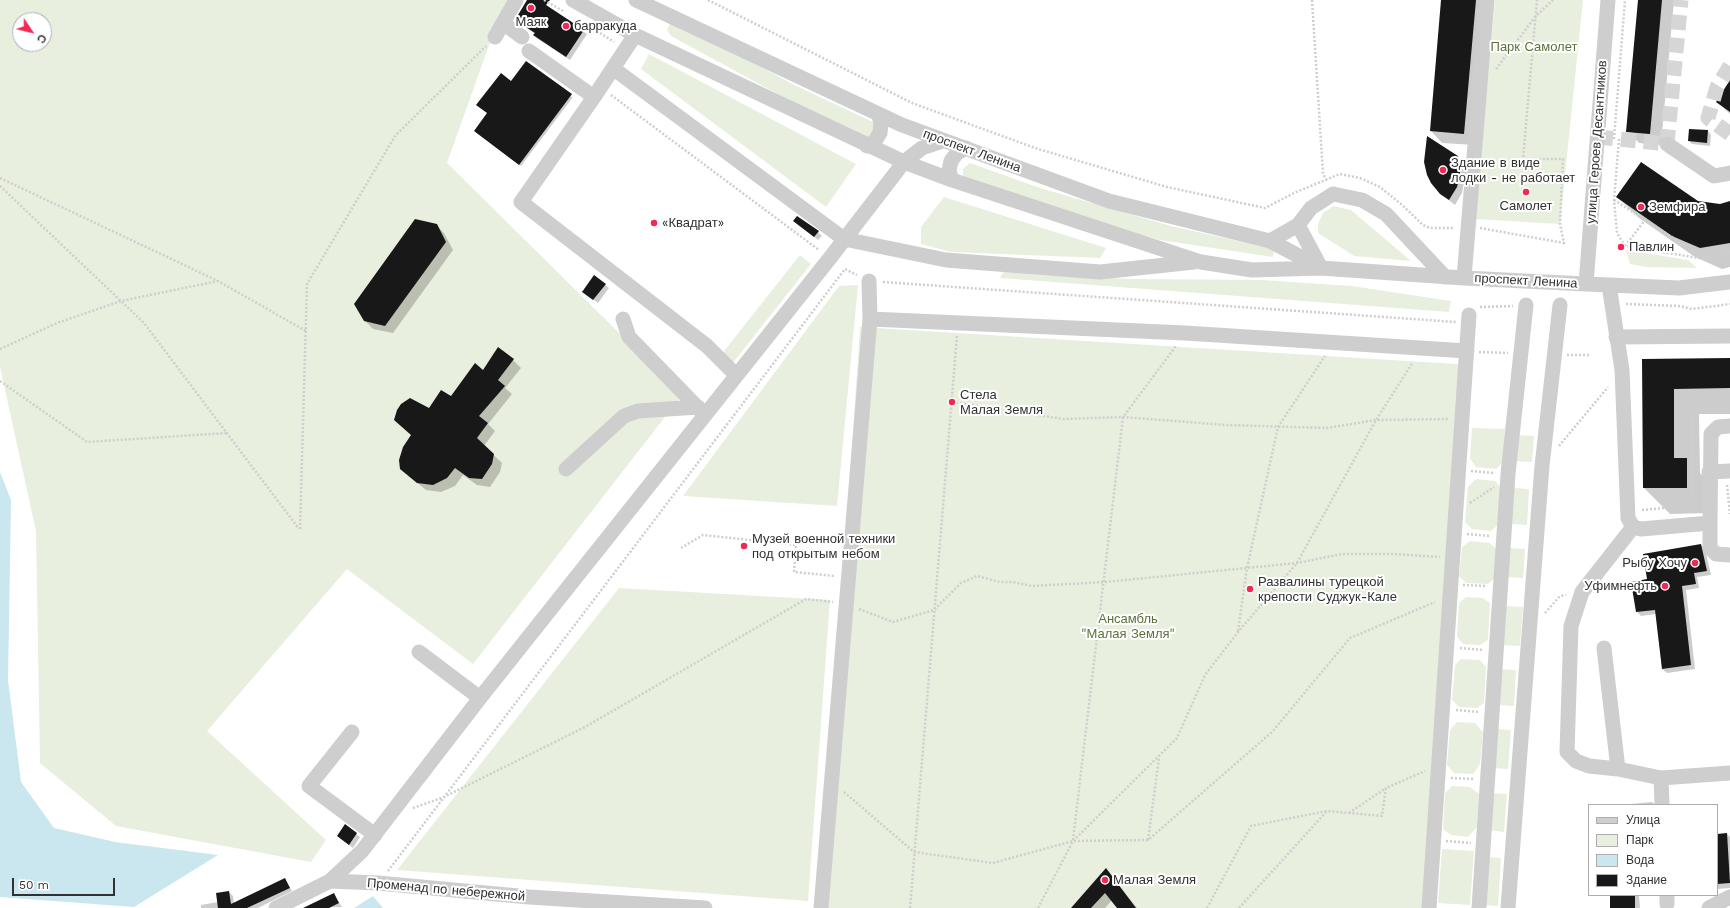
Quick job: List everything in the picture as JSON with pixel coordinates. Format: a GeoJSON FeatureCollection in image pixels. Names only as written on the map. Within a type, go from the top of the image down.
{"type":"FeatureCollection","features":[{"type":"Feature","properties":{"kind":"street"},"geometry":{"type":"LineString","coordinates":[[495,37],[516,0]]}},
{"type":"Feature","properties":{"kind":"street","name":"проспект Ленина"},"geometry":{"type":"LineString","coordinates":[[573,0],[635,36],[867,146],[904,162],[952,180],[1201,262],[1252,270],[1321,268],[1445,277],[1679,288],[1707,286],[1730,282]]}},
{"type":"Feature","properties":{"kind":"street","name":"проспект Ленина"},"geometry":{"type":"LineString","coordinates":[[636,0],[902,125],[1109,201],[1270,241],[1321,268]]}},
{"type":"Feature","properties":{"kind":"street"},"geometry":{"type":"LineString","coordinates":[[1464,278],[1487,0]]}},
{"type":"Feature","properties":{"kind":"street","name":"улица Героев Десантников"},"geometry":{"type":"LineString","coordinates":[[1586,284],[1608,0]]}},
{"type":"Feature","properties":{"kind":"street"},"geometry":{"type":"LineString","coordinates":[[503,22],[522,37]]}},
{"type":"Feature","properties":{"kind":"street"},"geometry":{"type":"LineString","coordinates":[[635,36],[614,69],[521,202],[708,346],[736,375]]}},
{"type":"Feature","properties":{"kind":"street"},"geometry":{"type":"LineString","coordinates":[[529,51],[598,92]]}},
{"type":"Feature","properties":{"kind":"street"},"geometry":{"type":"LineString","coordinates":[[614,69],[844,239]]}},
{"type":"Feature","properties":{"kind":"street"},"geometry":{"type":"LineString","coordinates":[[867,146],[875,141],[880,133],[881,124],[879,115]]}},
{"type":"Feature","properties":{"kind":"street"},"geometry":{"type":"LineString","coordinates":[[276,908],[330,882],[362,851],[375,835],[701,411],[736,375],[830,258],[904,162],[910,143],[908,134],[902,125]]}},
{"type":"Feature","properties":{"kind":"street"},"geometry":{"type":"LineString","coordinates":[[904,162],[922,148],[943,141]]}},
{"type":"Feature","properties":{"kind":"street"},"geometry":{"type":"LineString","coordinates":[[1667,144],[1714,176],[1730,173]]}},
{"type":"Feature","properties":{"kind":"street"},"geometry":{"type":"LineString","coordinates":[[952,180],[949,171],[951,161],[957,153],[966,148]]}},
{"type":"Feature","properties":{"kind":"street"},"geometry":{"type":"LineString","coordinates":[[1270,241],[1298,225],[1311,208],[1333,194],[1362,200],[1386,214],[1445,277]]}},
{"type":"Feature","properties":{"kind":"street"},"geometry":{"type":"LineString","coordinates":[[1298,225],[1321,268]]}},
{"type":"Feature","properties":{"kind":"street","name":"проспект Ленина"},"geometry":{"type":"LineString","coordinates":[[844,239],[946,260],[1100,272],[1201,262]]}},
{"type":"Feature","properties":{"kind":"street"},"geometry":{"type":"LineString","coordinates":[[820,908],[870,319],[869,281]]}},
{"type":"Feature","properties":{"kind":"street"},"geometry":{"type":"LineString","coordinates":[[1610,285],[1616,337],[1622,370],[1628,518],[1633,527],[1641,529],[1710,523]]}},
{"type":"Feature","properties":{"kind":"street"},"geometry":{"type":"LineString","coordinates":[[1478,908],[1508,474],[1526,305]]}},
{"type":"Feature","properties":{"kind":"street"},"geometry":{"type":"LineString","coordinates":[[1508,908],[1543,452],[1560,305]]}},
{"type":"Feature","properties":{"kind":"street"},"geometry":{"type":"LineString","coordinates":[[623,319],[629,337],[701,411]]}},
{"type":"Feature","properties":{"kind":"street"},"geometry":{"type":"LineString","coordinates":[[870,319],[1185,333],[1467,351]]}},
{"type":"Feature","properties":{"kind":"street"},"geometry":{"type":"LineString","coordinates":[[1429,908],[1469,319]]}},
{"type":"Feature","properties":{"kind":"street"},"geometry":{"type":"LineString","coordinates":[[1616,337],[1730,336]]}},
{"type":"Feature","properties":{"kind":"street"},"geometry":{"type":"LineString","coordinates":[[566,469],[624,416],[638,411],[701,411]]}},
{"type":"Feature","properties":{"kind":"street"},"geometry":{"type":"LineString","coordinates":[[1730,426],[1718,427],[1710,434],[1709,472],[1710,548],[1716,554],[1730,555]]}},
{"type":"Feature","properties":{"kind":"street"},"geometry":{"type":"LineString","coordinates":[[1709,472],[1730,476]]}},
{"type":"Feature","properties":{"kind":"street"},"geometry":{"type":"LineString","coordinates":[[1633,527],[1582,592],[1571,626],[1568,752],[1576,761],[1589,766],[1618,769],[1661,778],[1730,773]]}},
{"type":"Feature","properties":{"kind":"street"},"geometry":{"type":"LineString","coordinates":[[1604,648],[1618,769]]}},
{"type":"Feature","properties":{"kind":"street"},"geometry":{"type":"LineString","coordinates":[[419,652],[480,698]]}},
{"type":"Feature","properties":{"kind":"street"},"geometry":{"type":"LineString","coordinates":[[352,732],[309,786],[375,835]]}},
{"type":"Feature","properties":{"kind":"street"},"geometry":{"type":"LineString","coordinates":[[1661,778],[1662,804]]}},
{"type":"Feature","properties":{"kind":"street","name":"Променад по небережной"},"geometry":{"type":"LineString","coordinates":[[330,882],[378,883],[529,896],[705,908]]}},
{"type":"Feature","properties":{"kind":"street"},"geometry":{"type":"LineString","coordinates":[[1709,908],[1730,897]]}},
{"type":"Feature","properties":{"kind":"path"},"geometry":{"type":"LineString","coordinates":[[708,0],[912,103],[1035,148],[1167,187],[1265,208],[1340,174],[1360,178],[1380,187],[1423,225],[1430,228],[1486,228],[1564,242],[1560,224],[1564,159],[1523,159],[1537,0]]}},
{"type":"Feature","properties":{"kind":"path"},"geometry":{"type":"LineString","coordinates":[[1312,0],[1323,174],[1333,194]]}},
{"type":"Feature","properties":{"kind":"path"},"geometry":{"type":"LineString","coordinates":[[1494,72],[1535,17],[1553,0]]}},
{"type":"Feature","properties":{"kind":"path"},"geometry":{"type":"LineString","coordinates":[[1614,139],[1626,0]]}},
{"type":"Feature","properties":{"kind":"path"},"geometry":{"type":"LineString","coordinates":[[0,186],[144,322],[300,529],[307,331],[307,284],[395,136],[495,37]]}},
{"type":"Feature","properties":{"kind":"path"},"geometry":{"type":"LineString","coordinates":[[598,92],[845,269],[869,281],[1469,319]]}},
{"type":"Feature","properties":{"kind":"path"},"geometry":{"type":"LineString","coordinates":[[1619,139],[1614,200],[1617,233],[1625,246],[1705,259],[1730,252]]}},
{"type":"Feature","properties":{"kind":"path"},"geometry":{"type":"LineString","coordinates":[[0,178],[218,281],[307,331]]}},
{"type":"Feature","properties":{"kind":"path"},"geometry":{"type":"LineString","coordinates":[[1614,200],[1705,259]]}},
{"type":"Feature","properties":{"kind":"path"},"geometry":{"type":"LineString","coordinates":[[1625,246],[1644,220]]}},
{"type":"Feature","properties":{"kind":"path"},"geometry":{"type":"LineString","coordinates":[[378,883],[845,269]]}},
{"type":"Feature","properties":{"kind":"path"},"geometry":{"type":"LineString","coordinates":[[0,349],[57,323],[121,301],[218,281]]}},
{"type":"Feature","properties":{"kind":"path"},"geometry":{"type":"LineString","coordinates":[[1626,304],[1680,306],[1692,309],[1730,304]]}},
{"type":"Feature","properties":{"kind":"path"},"geometry":{"type":"LineString","coordinates":[[910,908],[958,324]]}},
{"type":"Feature","properties":{"kind":"path"},"geometry":{"type":"LineString","coordinates":[[1073,841],[1105,582],[1123,417],[1185,333]]}},
{"type":"Feature","properties":{"kind":"path"},"geometry":{"type":"LineString","coordinates":[[1238,632],[1247,568],[1278,427],[1334,342]]}},
{"type":"Feature","properties":{"kind":"path"},"geometry":{"type":"LineString","coordinates":[[1038,908],[1073,841],[1159,758],[1177,738],[1205,675],[1238,632],[1297,563],[1376,420],[1422,348]]}},
{"type":"Feature","properties":{"kind":"path"},"geometry":{"type":"LineString","coordinates":[[1554,355],[1590,355]]}},
{"type":"Feature","properties":{"kind":"path"},"geometry":{"type":"LineString","coordinates":[[0,381],[87,442],[227,433]]}},
{"type":"Feature","properties":{"kind":"path"},"geometry":{"type":"LineString","coordinates":[[952,402],[1062,419],[1123,417],[1226,425],[1278,427],[1327,428],[1376,420],[1462,419]]}},
{"type":"Feature","properties":{"kind":"path"},"geometry":{"type":"LineString","coordinates":[[1638,506],[1642,511],[1687,506],[1692,500],[1692,414],[1699,408],[1730,408]]}},
{"type":"Feature","properties":{"kind":"path"},"geometry":{"type":"LineString","coordinates":[[1730,476],[1727,485],[1730,514]]}},
{"type":"Feature","properties":{"kind":"path"},"geometry":{"type":"LineString","coordinates":[[681,548],[702,535],[796,545],[794,572],[830,576]]}},
{"type":"Feature","properties":{"kind":"path"},"geometry":{"type":"LineString","coordinates":[[390,816],[444,797],[585,727],[806,599],[846,604],[893,622],[934,610],[961,583],[976,576],[1000,582],[1013,582],[1032,586],[1105,582],[1297,563],[1342,554],[1394,554],[1452,558]]}},
{"type":"Feature","properties":{"kind":"path"},"geometry":{"type":"LineString","coordinates":[[1530,629],[1560,596],[1582,592]]}},
{"type":"Feature","properties":{"kind":"path"},"geometry":{"type":"LineString","coordinates":[[831,782],[914,852],[993,863],[1073,841],[1148,840],[1272,732],[1350,638],[1450,595]]}},
{"type":"Feature","properties":{"kind":"path"},"geometry":{"type":"LineString","coordinates":[[1148,840],[1159,758]]}},
{"type":"Feature","properties":{"kind":"path"},"geometry":{"type":"LineString","coordinates":[[1348,813],[1386,788],[1438,766]]}},
{"type":"Feature","properties":{"kind":"path"},"geometry":{"type":"LineString","coordinates":[[1207,908],[1251,826],[1327,811],[1382,816],[1386,788]]}},
{"type":"Feature","properties":{"kind":"path"},"geometry":{"type":"LineString","coordinates":[[1239,908],[1327,811]]}},
{"type":"Feature","properties":{"kind":"green space"},"geometry":{"type":"Polygon","coordinates":[[[0,0],[509,0],[497,23],[447,163],[682,395],[473,664],[347,569],[207,731],[326,840],[311,862],[116,826],[40,763],[36,531],[0,367],[0,0]]]}},
{"type":"Feature","properties":{"kind":"green space","name":"Парк Самолет"},"geometry":{"type":"Polygon","coordinates":[[[1495,0],[1583,0],[1560,224],[1475,219],[1495,0]]]}},
{"type":"Feature","properties":{"kind":"green space"},"geometry":{"type":"Polygon","coordinates":[[[679,20],[792,84],[873,122],[877,130],[869,139],[785,98],[671,36],[667,30],[671,21],[679,20]]]}},
{"type":"Feature","properties":{"kind":"green space"},"geometry":{"type":"Polygon","coordinates":[[[649,54],[856,164],[826,207],[641,69],[649,54]]]}},
{"type":"Feature","properties":{"kind":"green space"},"geometry":{"type":"Polygon","coordinates":[[[970,163],[1040,188],[1171,226],[1274,249],[1273,257],[1160,240],[1082,219],[963,178],[963,169],[970,163]]]}},
{"type":"Feature","properties":{"kind":"green space"},"geometry":{"type":"Polygon","coordinates":[[[944,197],[1106,248],[1100,258],[951,252],[921,244],[921,227],[944,197]]]}},
{"type":"Feature","properties":{"kind":"green space"},"geometry":{"type":"Polygon","coordinates":[[[1333,206],[1351,210],[1411,261],[1354,256],[1318,233],[1318,224],[1323,213],[1333,206]]]}},
{"type":"Feature","properties":{"kind":"green space"},"geometry":{"type":"Polygon","coordinates":[[[1626,250],[1688,260],[1697,268],[1646,267],[1630,264],[1626,250]]]}},
{"type":"Feature","properties":{"kind":"green space"},"geometry":{"type":"Polygon","coordinates":[[[800,255],[811,264],[732,364],[721,355],[800,255]]]}},
{"type":"Feature","properties":{"kind":"green space"},"geometry":{"type":"Polygon","coordinates":[[[1004,271],[1042,275],[1133,279],[1262,280],[1352,286],[1451,301],[1449,312],[1000,278],[1004,271]]]}},
{"type":"Feature","properties":{"kind":"green space"},"geometry":{"type":"Polygon","coordinates":[[[858,285],[837,506],[683,496],[839,286],[858,285]]]}},
{"type":"Feature","properties":{"kind":"green space","name":"Ансамбль \"Малая Земля\""},"geometry":{"type":"Polygon","coordinates":[[[860,327],[1472,365],[1433,908],[821,908],[860,327]]]}},
{"type":"Feature","properties":{"kind":"green space"},"geometry":{"type":"Polygon","coordinates":[[[1472,428],[1505,429],[1503,462],[1496,469],[1476,467],[1470,459],[1472,428]]]}},
{"type":"Feature","properties":{"kind":"green space"},"geometry":{"type":"Polygon","coordinates":[[[1517,435],[1534,436],[1532,462],[1515,461],[1517,435]]]}},
{"type":"Feature","properties":{"kind":"green space"},"geometry":{"type":"Polygon","coordinates":[[[1476,479],[1495,481],[1502,488],[1499,524],[1491,531],[1472,529],[1465,522],[1468,487],[1476,479]]]}},
{"type":"Feature","properties":{"kind":"green space"},"geometry":{"type":"Polygon","coordinates":[[[1514,488],[1529,489],[1527,525],[1511,524],[1514,488]]]}},
{"type":"Feature","properties":{"kind":"green space"},"geometry":{"type":"Polygon","coordinates":[[[1470,541],[1490,543],[1497,550],[1496,577],[1488,584],[1466,583],[1459,576],[1462,547],[1470,541]]]}},
{"type":"Feature","properties":{"kind":"green space"},"geometry":{"type":"Polygon","coordinates":[[[1508,548],[1525,549],[1523,578],[1506,577],[1508,548]]]}},
{"type":"Feature","properties":{"kind":"green space"},"geometry":{"type":"Polygon","coordinates":[[[619,588],[830,600],[808,901],[397,870],[619,588]]]}},
{"type":"Feature","properties":{"kind":"green space"},"geometry":{"type":"Polygon","coordinates":[[[1466,597],[1483,598],[1490,603],[1488,640],[1480,645],[1463,644],[1457,637],[1459,603],[1466,597]]]}},
{"type":"Feature","properties":{"kind":"green space"},"geometry":{"type":"Polygon","coordinates":[[[1505,606],[1523,607],[1520,646],[1502,645],[1505,606]]]}},
{"type":"Feature","properties":{"kind":"green space"},"geometry":{"type":"Polygon","coordinates":[[[1461,659],[1480,660],[1486,667],[1484,703],[1477,708],[1459,707],[1452,700],[1455,665],[1461,659]]]}},
{"type":"Feature","properties":{"kind":"green space"},"geometry":{"type":"Polygon","coordinates":[[[1500,669],[1516,670],[1514,706],[1498,705],[1500,669]]]}},
{"type":"Feature","properties":{"kind":"green space"},"geometry":{"type":"Polygon","coordinates":[[[1457,722],[1475,723],[1483,732],[1480,764],[1473,774],[1454,773],[1447,765],[1450,730],[1457,722]]]}},
{"type":"Feature","properties":{"kind":"green space"},"geometry":{"type":"Polygon","coordinates":[[[1496,729],[1511,730],[1508,769],[1493,768],[1496,729]]]}},
{"type":"Feature","properties":{"kind":"green space"},"geometry":{"type":"Polygon","coordinates":[[[1452,786],[1470,787],[1479,794],[1477,827],[1468,837],[1451,835],[1443,829],[1445,793],[1452,786]]]}},
{"type":"Feature","properties":{"kind":"green space"},"geometry":{"type":"Polygon","coordinates":[[[1491,793],[1507,794],[1504,832],[1488,830],[1491,793]]]}},
{"type":"Feature","properties":{"kind":"green space"},"geometry":{"type":"Polygon","coordinates":[[[1442,849],[1474,851],[1470,905],[1438,903],[1442,849]]]}},
{"type":"Feature","properties":{"kind":"green space"},"geometry":{"type":"Polygon","coordinates":[[[1487,857],[1501,858],[1498,906],[1483,905],[1487,857]]]}},
{"type":"Feature","properties":{"kind":"water"},"geometry":{"type":"Polygon","coordinates":[[[0,472],[11,500],[8,680],[21,782],[54,828],[115,842],[218,855],[134,907],[0,897],[0,472]]]}},
{"type":"Feature","properties":{"kind":"water"},"geometry":{"type":"Polygon","coordinates":[[[373,896],[383,908],[354,908],[373,896]]]}},
{"type":"Feature","properties":{"kind":"building"},"geometry":{"type":"Polygon","coordinates":[[[527,0],[550,0],[546,5],[584,30],[566,57],[533,35],[535,33],[515,20],[527,0]]]}},
{"type":"Feature","properties":{"kind":"building"},"geometry":{"type":"Polygon","coordinates":[[[1441,0],[1476,0],[1464,134],[1430,131],[1441,0]]]}},
{"type":"Feature","properties":{"kind":"building"},"geometry":{"type":"Polygon","coordinates":[[[1638,0],[1662,0],[1650,134],[1626,132],[1638,0]]]}},
{"type":"Feature","properties":{"kind":"building"},"geometry":{"type":"Polygon","coordinates":[[[526,61],[572,94],[519,165],[474,131],[487,113],[476,105],[501,73],[511,81],[526,61]]]}},
{"type":"Feature","properties":{"kind":"building"},"geometry":{"type":"Polygon","coordinates":[[[1730,80],[1730,112],[1716,102],[1730,80]]]}},
{"type":"Feature","properties":{"kind":"building"},"geometry":{"type":"Polygon","coordinates":[[[1689,129],[1708,130],[1707,143],[1688,141],[1689,129]]]}},
{"type":"Feature","properties":{"kind":"building","name":"Здание в виде лодки - не работает"},"geometry":{"type":"Polygon","coordinates":[[[1427,136],[1458,156],[1460,175],[1457,187],[1449,200],[1440,194],[1431,183],[1427,175],[1424,162],[1427,136]]]}},
{"type":"Feature","properties":{"kind":"building"},"geometry":{"type":"Polygon","coordinates":[[[1641,162],[1698,201],[1720,204],[1730,201],[1730,243],[1700,248],[1672,236],[1616,197],[1641,162]]]}},
{"type":"Feature","properties":{"kind":"building"},"geometry":{"type":"Polygon","coordinates":[[[797,216],[819,231],[814,237],[793,221],[797,216]]]}},
{"type":"Feature","properties":{"kind":"building"},"geometry":{"type":"Polygon","coordinates":[[[415,219],[437,224],[446,242],[385,326],[364,321],[354,304],[415,219]]]}},
{"type":"Feature","properties":{"kind":"building"},"geometry":{"type":"Polygon","coordinates":[[[594,275],[606,284],[593,300],[582,292],[594,275]]]}},
{"type":"Feature","properties":{"kind":"building"},"geometry":{"type":"Polygon","coordinates":[[[498,347],[514,359],[498,380],[505,386],[479,416],[488,423],[477,438],[494,454],[492,464],[482,479],[469,478],[455,468],[447,478],[433,485],[417,483],[400,469],[399,460],[403,447],[411,435],[394,420],[397,410],[401,404],[410,398],[429,408],[441,390],[451,396],[475,363],[483,370],[498,347]]]}},
{"type":"Feature","properties":{"kind":"building"},"geometry":{"type":"Polygon","coordinates":[[[1730,358],[1730,388],[1674,389],[1674,458],[1687,458],[1687,488],[1643,488],[1642,359],[1730,358]]]}},
{"type":"Feature","properties":{"kind":"building"},"geometry":{"type":"Polygon","coordinates":[[[1701,544],[1707,571],[1694,573],[1696,584],[1682,586],[1691,665],[1662,669],[1655,610],[1636,612],[1631,582],[1647,579],[1643,554],[1701,544]]]}},
{"type":"Feature","properties":{"kind":"building"},"geometry":{"type":"Polygon","coordinates":[[[345,824],[357,833],[349,845],[337,836],[345,824]]]}},
{"type":"Feature","properties":{"kind":"building"},"geometry":{"type":"Polygon","coordinates":[[[1727,833],[1730,883],[1718,884],[1718,834],[1727,833]]]}},
{"type":"Feature","properties":{"kind":"building","name":"Малая Земля"},"geometry":{"type":"Polygon","coordinates":[[[1106,868],[1136,908],[1117,908],[1105,893],[1091,908],[1071,908],[1106,868]]]}},
{"type":"Feature","properties":{"kind":"building"},"geometry":{"type":"Polygon","coordinates":[[[285,878],[290,888],[247,908],[218,908],[216,893],[229,891],[231,904],[285,878]]]}},
{"type":"Feature","properties":{"kind":"building"},"geometry":{"type":"Polygon","coordinates":[[[334,893],[339,903],[329,908],[303,908],[334,893]]]}},
{"type":"Feature","properties":{"kind":"building"},"geometry":{"type":"Polygon","coordinates":[[[1610,896],[1635,896],[1635,908],[1610,908],[1610,896]]]}},
{"type":"Feature","properties":{"kind":"tunnel"},"geometry":{"type":"LineString","coordinates":[[1598,137],[1667,144],[1681,0]]}},
{"type":"Feature","properties":{"kind":"tunnel"},"geometry":{"type":"LineString","coordinates":[[1730,66],[1717,87],[1708,118],[1730,134]]}},
{"type":"Feature","properties":{"kind":"place","name":"Маяк"},"geometry":{"type":"Point","coordinates":[531,8]}},
{"type":"Feature","properties":{"kind":"place","name":"барракуда"},"geometry":{"type":"Point","coordinates":[566,26]}},
{"type":"Feature","properties":{"kind":"place","name":"Здание в виде лодки - не работает"},"geometry":{"type":"Point","coordinates":[1443,170]}},
{"type":"Feature","properties":{"kind":"place","name":"Самолет"},"geometry":{"type":"Point","coordinates":[1526,192]}},
{"type":"Feature","properties":{"kind":"place","name":"Земфира"},"geometry":{"type":"Point","coordinates":[1641,207]}},
{"type":"Feature","properties":{"kind":"place","name":"«Квадрат»"},"geometry":{"type":"Point","coordinates":[654,223]}},
{"type":"Feature","properties":{"kind":"place","name":"Павлин"},"geometry":{"type":"Point","coordinates":[1621,247]}},
{"type":"Feature","properties":{"kind":"place","name":"Стела Малая Земля"},"geometry":{"type":"Point","coordinates":[952,402]}},
{"type":"Feature","properties":{"kind":"place","name":"Музей военной техники под открытым небом"},"geometry":{"type":"Point","coordinates":[744,546]}},
{"type":"Feature","properties":{"kind":"place","name":"Рыбу Хочу"},"geometry":{"type":"Point","coordinates":[1695,563]}},
{"type":"Feature","properties":{"kind":"place","name":"Уфимнефть"},"geometry":{"type":"Point","coordinates":[1665,586]}},
{"type":"Feature","properties":{"kind":"place","name":"Развалины турецкой крепости Суджук-Кале"},"geometry":{"type":"Point","coordinates":[1250,589]}},
{"type":"Feature","properties":{"kind":"place","name":"Малая Земля"},"geometry":{"type":"Point","coordinates":[1105,880]}}]}
